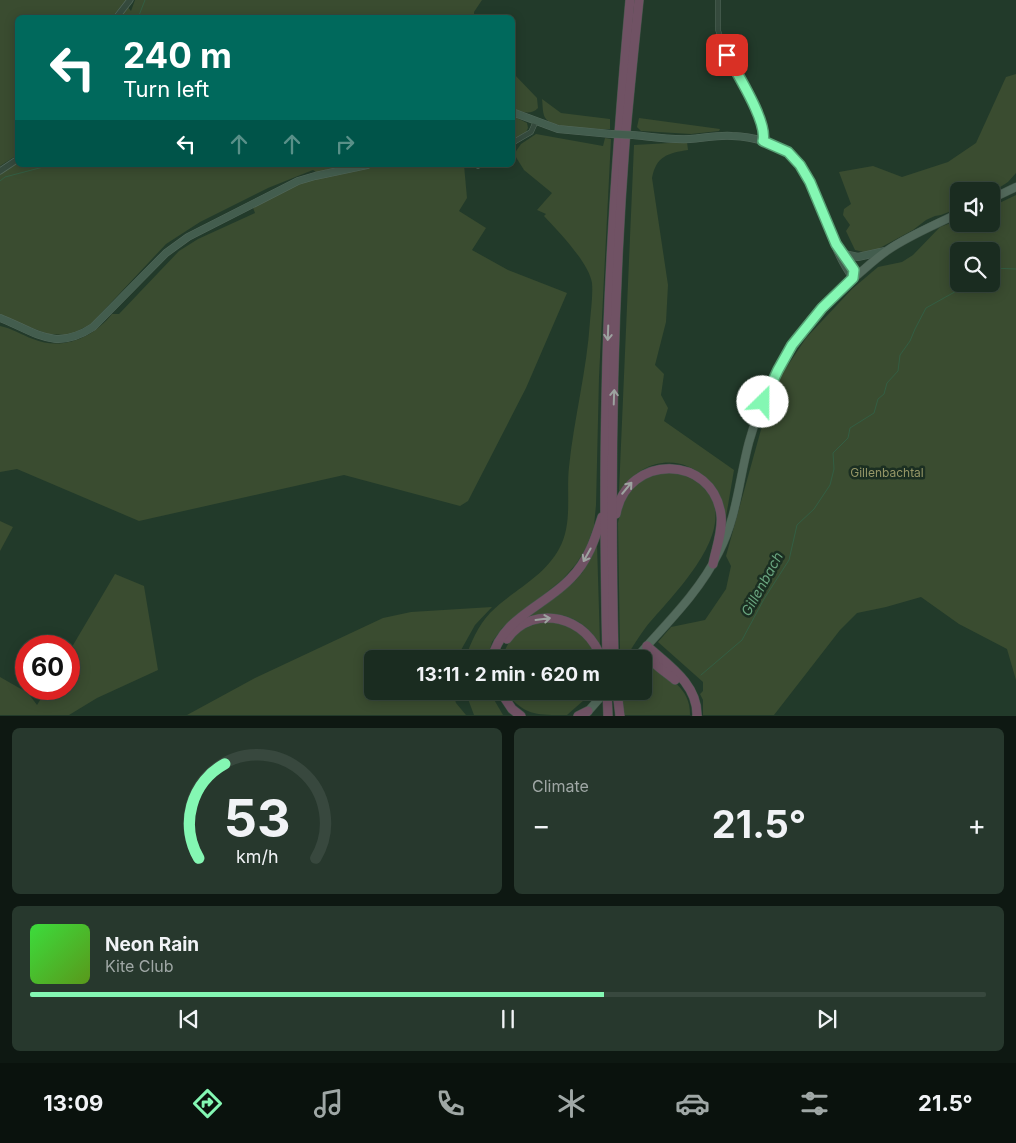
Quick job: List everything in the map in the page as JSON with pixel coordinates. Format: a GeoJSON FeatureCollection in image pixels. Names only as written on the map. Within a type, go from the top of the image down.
{"type":"FeatureCollection","features":[{"type":"Feature","properties":{"kind":"highway"},"geometry":{"type":"LineString","coordinates":[[607,650],[604,510],[610,274],[619,128],[630,0]]}},
{"type":"Feature","properties":{"kind":"highway"},"geometry":{"type":"LineString","coordinates":[[614,650],[612,457],[618,274],[625,146],[639,0]]}},
{"type":"Feature","properties":{"kind":"highway"},"geometry":{"type":"LineString","coordinates":[[612,534],[619,501],[632,482],[645,474],[665,468],[688,472],[707,484],[719,504],[721,525],[713,564]]}},
{"type":"Feature","properties":{"kind":"highway"},"geometry":{"type":"LineString","coordinates":[[495,650],[497,644],[514,622],[559,589],[579,569],[593,545],[604,510]]}},
{"type":"Feature","properties":{"kind":"highway"},"geometry":{"type":"LineString","coordinates":[[500,650],[510,634],[519,626],[540,618],[551,617],[568,621],[585,632],[598,650]]}},
{"type":"Feature","properties":{"kind":"highway"},"geometry":{"type":"LineString","coordinates":[[647,646],[648,656],[679,683],[686,692],[691,702],[692,716]]}},
{"type":"Feature","properties":{"kind":"highway"},"geometry":{"type":"LineString","coordinates":[[647,646],[690,688],[696,699],[697,716]]}},
{"type":"Feature","properties":{"kind":"highway"},"geometry":{"type":"LineString","coordinates":[[499,700],[509,716]]}},
{"type":"Feature","properties":{"kind":"highway"},"geometry":{"type":"LineString","coordinates":[[506,700],[512,709],[521,716]]}},
{"type":"Feature","properties":{"kind":"highway"},"geometry":{"type":"LineString","coordinates":[[607,700],[608,716]]}},
{"type":"Feature","properties":{"kind":"highway"},"geometry":{"type":"LineString","coordinates":[[616,700],[616,716]]}},
{"type":"Feature","properties":{"kind":"highway"},"geometry":{"type":"LineString","coordinates":[[617,700],[620,716]]}},
{"type":"Feature","properties":{"kind":"highway"},"geometry":{"type":"LineString","coordinates":[[578,716],[586,713]]}},
{"type":"Feature","properties":{"kind":"main road"},"geometry":{"type":"LineString","coordinates":[[515,113],[558,128],[633,136],[690,139],[731,136],[763,141],[788,152],[800,165],[810,182],[842,259],[853,278]]}},
{"type":"Feature","properties":{"kind":"main road"},"geometry":{"type":"LineString","coordinates":[[0,318],[43,337],[57,339],[82,334],[93,327],[166,253],[188,237],[298,182],[315,176],[358,167]]}},
{"type":"Feature","properties":{"kind":"main road"},"geometry":{"type":"LineString","coordinates":[[1000,194],[1016,188]]}},
{"type":"Feature","properties":{"kind":"main road"},"geometry":{"type":"LineString","coordinates":[[643,650],[691,596],[713,564],[723,544],[731,524],[749,443],[771,383],[792,345],[822,308],[853,278],[887,251],[917,233],[950,217]]}},
{"type":"Feature","properties":{"kind":"main road"},"geometry":{"type":"LineString","coordinates":[[822,308],[860,276],[917,233]]}},
{"type":"Feature","properties":{"kind":"main road"},"geometry":{"type":"LineString","coordinates":[[836,244],[854,268],[853,278]]}},
{"type":"Feature","properties":{"kind":"main road"},"geometry":{"type":"LineString","coordinates":[[844,254],[858,257],[887,251]]}},
{"type":"Feature","properties":{"kind":"main road"},"geometry":{"type":"LineString","coordinates":[[586,713],[598,700]]}},
{"type":"Feature","properties":{"kind":"street"},"geometry":{"type":"LineString","coordinates":[[118,15],[130,0]]}},
{"type":"Feature","properties":{"kind":"street"},"geometry":{"type":"LineString","coordinates":[[718,0],[718,30],[722,42],[763,124],[763,141]]}},
{"type":"Feature","properties":{"kind":"street"},"geometry":{"type":"LineString","coordinates":[[515,141],[531,132],[536,121]]}},
{"type":"Feature","properties":{"kind":"street"},"geometry":{"type":"LineString","coordinates":[[0,171],[15,161]]}},
{"type":"Feature","properties":{"kind":"green space"},"geometry":{"type":"Polygon","coordinates":[[[0,0],[126,0],[114,15],[15,15],[15,156],[0,166],[0,0]]]}},
{"type":"Feature","properties":{"kind":"green space"},"geometry":{"type":"Polygon","coordinates":[[[135,0],[482,0],[474,15],[120,15],[127,6],[131,11],[135,0]]]}},
{"type":"Feature","properties":{"kind":"green space"},"geometry":{"type":"Polygon","coordinates":[[[1016,74],[1016,173],[1000,187],[1000,182],[950,182],[950,212],[926,220],[913,230],[878,249],[863,252],[855,250],[846,231],[850,225],[843,215],[844,209],[851,204],[839,172],[873,166],[902,177],[948,162],[976,143],[1006,77],[1016,74]]]}},
{"type":"Feature","properties":{"kind":"green space"},"geometry":{"type":"Polygon","coordinates":[[[515,75],[537,98],[538,108],[532,112],[515,109],[515,75]]]}},
{"type":"Feature","properties":{"kind":"green space"},"geometry":{"type":"Polygon","coordinates":[[[542,99],[561,113],[610,119],[610,129],[576,128],[551,122],[544,115],[542,99]]]}},
{"type":"Feature","properties":{"kind":"green space"},"geometry":{"type":"Polygon","coordinates":[[[515,117],[527,123],[528,128],[526,132],[515,139],[515,117]]]}},
{"type":"Feature","properties":{"kind":"green space"},"geometry":{"type":"Polygon","coordinates":[[[639,118],[720,129],[719,131],[691,134],[641,131],[637,127],[639,118]]]}},
{"type":"Feature","properties":{"kind":"green space"},"geometry":{"type":"Polygon","coordinates":[[[536,134],[603,146],[605,138],[611,139],[599,377],[596,505],[594,526],[586,548],[576,564],[563,579],[502,628],[492,642],[490,650],[468,650],[475,634],[490,613],[545,568],[559,549],[563,539],[568,519],[569,467],[583,376],[592,297],[592,283],[585,266],[544,216],[546,214],[537,210],[552,193],[524,170],[515,153],[521,144],[536,134]]]}},
{"type":"Feature","properties":{"kind":"green space"},"geometry":{"type":"Polygon","coordinates":[[[687,142],[688,150],[669,154],[660,160],[656,165],[652,178],[668,285],[666,322],[655,365],[664,374],[661,395],[668,408],[664,421],[734,470],[726,517],[722,503],[707,479],[684,465],[671,463],[657,464],[642,470],[619,491],[634,145],[687,142]]]}},
{"type":"Feature","properties":{"kind":"green space"},"geometry":{"type":"Polygon","coordinates":[[[15,163],[15,167],[464,167],[467,198],[459,211],[486,228],[472,250],[508,270],[567,293],[526,388],[468,501],[460,506],[344,475],[139,521],[17,469],[0,472],[0,326],[33,339],[55,344],[66,343],[86,336],[96,330],[112,314],[119,314],[179,251],[198,239],[255,213],[251,203],[319,174],[313,170],[268,188],[200,222],[166,244],[91,324],[70,335],[48,334],[0,316],[0,173],[15,163]]]}},
{"type":"Feature","properties":{"kind":"green space","name":"Gillenbachtal"},"geometry":{"type":"Polygon","coordinates":[[[1016,195],[1016,680],[1007,649],[959,624],[921,597],[857,613],[840,630],[774,715],[703,715],[703,700],[700,694],[703,691],[703,682],[658,642],[671,627],[705,620],[726,589],[731,566],[726,556],[762,426],[778,380],[806,338],[852,289],[878,267],[902,262],[913,255],[940,227],[950,223],[950,232],[1000,232],[1000,203],[1016,195]]]}},
{"type":"Feature","properties":{"kind":"green space"},"geometry":{"type":"Polygon","coordinates":[[[669,472],[680,474],[700,484],[708,493],[715,509],[714,527],[708,545],[684,582],[646,627],[631,650],[620,650],[618,523],[622,501],[629,490],[647,476],[669,472]]]}},
{"type":"Feature","properties":{"kind":"green space"},"geometry":{"type":"Polygon","coordinates":[[[0,521],[13,527],[0,551],[0,521]]]}},
{"type":"Feature","properties":{"kind":"green space"},"geometry":{"type":"Polygon","coordinates":[[[597,544],[600,644],[586,627],[568,617],[548,614],[526,619],[525,617],[572,584],[582,573],[597,544]]]}},
{"type":"Feature","properties":{"kind":"green space"},"geometry":{"type":"Polygon","coordinates":[[[115,574],[144,586],[158,670],[97,698],[69,715],[0,715],[0,677],[15,686],[15,700],[33,700],[37,705],[40,700],[80,700],[79,635],[115,574]]]}},
{"type":"Feature","properties":{"kind":"green space"},"geometry":{"type":"Polygon","coordinates":[[[492,607],[475,625],[461,650],[364,650],[364,700],[455,700],[466,715],[187,715],[255,678],[383,618],[411,612],[492,607]]]}},
{"type":"Feature","properties":{"kind":"green space"},"geometry":{"type":"Polygon","coordinates":[[[549,620],[582,632],[593,650],[505,650],[509,642],[519,632],[549,620]]]}},
{"type":"Feature","properties":{"kind":"green space"},"geometry":{"type":"Polygon","coordinates":[[[652,667],[677,684],[682,690],[687,697],[690,715],[623,715],[622,700],[652,700],[652,667]]]}},
{"type":"Feature","properties":{"kind":"green space"},"geometry":{"type":"Polygon","coordinates":[[[468,700],[494,700],[503,715],[474,715],[468,700]]]}},
{"type":"Feature","properties":{"kind":"green space"},"geometry":{"type":"Polygon","coordinates":[[[513,700],[584,700],[567,715],[539,714],[525,710],[513,700]]]}},
{"type":"Feature","properties":{"kind":"waterway"},"geometry":{"type":"LineString","coordinates":[[139,15],[145,0]]}},
{"type":"Feature","properties":{"kind":"waterway"},"geometry":{"type":"LineString","coordinates":[[0,181],[5,177],[43,167]]}},
{"type":"Feature","properties":{"kind":"waterway","name":"Gillenbach"},"geometry":{"type":"LineString","coordinates":[[1000,268],[1016,269]]}},
{"type":"Feature","properties":{"kind":"waterway","name":"Gillenbach"},"geometry":{"type":"LineString","coordinates":[[701,675],[742,640],[764,599],[789,560],[797,525],[814,509],[830,485],[834,469],[833,453],[848,438],[850,428],[874,413],[878,399],[884,394],[887,383],[898,371],[900,355],[910,341],[926,308],[955,292]]}},
{"type":"Feature","properties":{"kind":"route"},"geometry":{"type":"LineString","coordinates":[[727,55],[763,124],[763,141],[788,152],[800,165],[810,182],[836,244],[854,270],[853,278],[822,308],[792,345],[763,402]]}}]}
